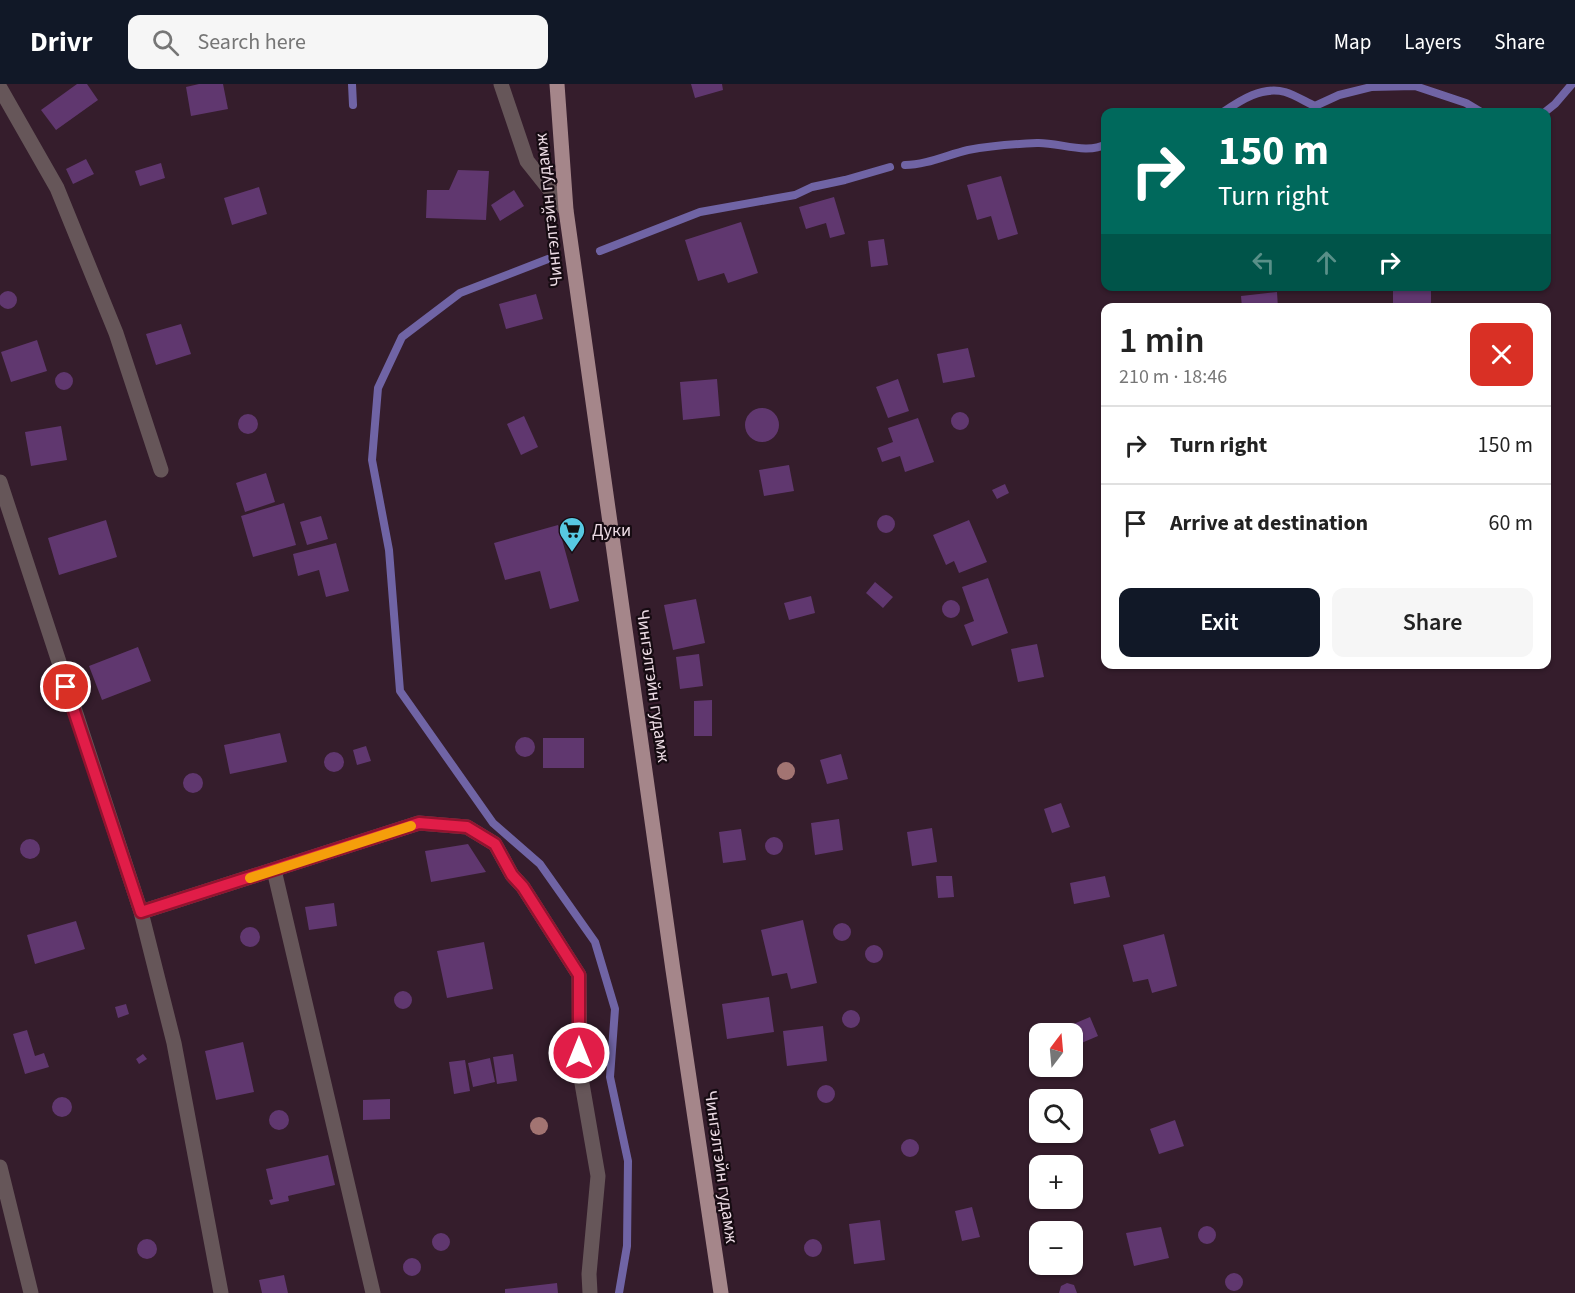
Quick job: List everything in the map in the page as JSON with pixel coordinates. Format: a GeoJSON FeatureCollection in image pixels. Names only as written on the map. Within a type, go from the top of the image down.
{"type":"FeatureCollection","features":[{"type":"Feature","properties":{"kind":"main road","name":"Чингэлтэйн гудамж"},"geometry":{"type":"LineString","coordinates":[[556,84],[566,210],[721,1293]]}},
{"type":"Feature","properties":{"kind":"street"},"geometry":{"type":"LineString","coordinates":[[501,84],[527,161],[566,210]]}},
{"type":"Feature","properties":{"kind":"street"},"geometry":{"type":"LineString","coordinates":[[0,88],[57,188],[116,333],[161,470]]}},
{"type":"Feature","properties":{"kind":"street"},"geometry":{"type":"LineString","coordinates":[[0,482],[141,912],[174,1043],[221,1293]]}},
{"type":"Feature","properties":{"kind":"street"},"geometry":{"type":"LineString","coordinates":[[141,912],[419,823],[467,827],[495,844],[512,875],[523,887],[579,975],[580,1072],[598,1176],[589,1274],[590,1293]]}},
{"type":"Feature","properties":{"kind":"street"},"geometry":{"type":"LineString","coordinates":[[274,870],[373,1293]]}},
{"type":"Feature","properties":{"kind":"street"},"geometry":{"type":"LineString","coordinates":[[0,1167],[31,1293]]}},
{"type":"Feature","properties":{"kind":"building"},"geometry":{"type":"Polygon","coordinates":[[[77,84],[87,84],[98,100],[56,130],[41,110],[77,84]]]}},
{"type":"Feature","properties":{"kind":"building"},"geometry":{"type":"Polygon","coordinates":[[[199,84],[223,84],[228,109],[191,116],[186,87],[199,84]]]}},
{"type":"Feature","properties":{"kind":"building"},"geometry":{"type":"Polygon","coordinates":[[[691,84],[722,84],[723,90],[695,98],[691,84]]]}},
{"type":"Feature","properties":{"kind":"building"},"geometry":{"type":"Polygon","coordinates":[[[86,159],[94,174],[73,184],[66,169],[86,159]]]}},
{"type":"Feature","properties":{"kind":"building"},"geometry":{"type":"Polygon","coordinates":[[[161,163],[165,178],[140,186],[135,171],[161,163]]]}},
{"type":"Feature","properties":{"kind":"building"},"geometry":{"type":"Polygon","coordinates":[[[458,170],[489,171],[486,220],[426,218],[427,190],[449,190],[458,170]]]}},
{"type":"Feature","properties":{"kind":"building"},"geometry":{"type":"Polygon","coordinates":[[[1001,176],[1018,234],[998,240],[991,216],[977,220],[967,185],[1001,176]]]}},
{"type":"Feature","properties":{"kind":"building"},"geometry":{"type":"Polygon","coordinates":[[[259,187],[267,214],[232,225],[224,198],[259,187]]]}},
{"type":"Feature","properties":{"kind":"building"},"geometry":{"type":"Polygon","coordinates":[[[514,190],[524,206],[500,221],[491,205],[514,190]]]}},
{"type":"Feature","properties":{"kind":"building"},"geometry":{"type":"Polygon","coordinates":[[[834,197],[845,234],[830,238],[826,223],[806,229],[799,207],[834,197]]]}},
{"type":"Feature","properties":{"kind":"building"},"geometry":{"type":"Polygon","coordinates":[[[741,222],[758,273],[728,283],[724,273],[698,281],[685,240],[741,222]]]}},
{"type":"Feature","properties":{"kind":"building"},"geometry":{"type":"Polygon","coordinates":[[[884,239],[888,265],[871,267],[868,241],[884,239]]]}},
{"type":"Feature","properties":{"kind":"building"},"geometry":{"type":"Polygon","coordinates":[[[4,291],[12,291],[17,296],[15,307],[4,309],[-1,304],[-1,296],[4,291]]]}},
{"type":"Feature","properties":{"kind":"building"},"geometry":{"type":"Polygon","coordinates":[[[1393,291],[1431,291],[1431,303],[1393,303],[1393,291]]]}},
{"type":"Feature","properties":{"kind":"building"},"geometry":{"type":"Polygon","coordinates":[[[1277,292],[1278,303],[1242,303],[1241,296],[1277,292]]]}},
{"type":"Feature","properties":{"kind":"building"},"geometry":{"type":"Polygon","coordinates":[[[536,294],[543,319],[506,329],[499,304],[536,294]]]}},
{"type":"Feature","properties":{"kind":"building"},"geometry":{"type":"Polygon","coordinates":[[[181,324],[191,354],[156,365],[146,334],[181,324]]]}},
{"type":"Feature","properties":{"kind":"building"},"geometry":{"type":"Polygon","coordinates":[[[37,340],[47,371],[11,382],[1,352],[37,340]]]}},
{"type":"Feature","properties":{"kind":"building"},"geometry":{"type":"Polygon","coordinates":[[[968,348],[975,377],[943,383],[937,354],[968,348]]]}},
{"type":"Feature","properties":{"kind":"building"},"geometry":{"type":"Polygon","coordinates":[[[64,372],[70,375],[73,381],[70,387],[64,390],[58,387],[55,381],[58,375],[64,372]]]}},
{"type":"Feature","properties":{"kind":"building"},"geometry":{"type":"Polygon","coordinates":[[[717,379],[720,416],[683,420],[680,382],[717,379]]]}},
{"type":"Feature","properties":{"kind":"building"},"geometry":{"type":"Polygon","coordinates":[[[898,379],[909,411],[888,418],[876,387],[898,379]]]}},
{"type":"Feature","properties":{"kind":"building"},"geometry":{"type":"Polygon","coordinates":[[[762,408],[774,413],[779,425],[774,437],[762,442],[750,437],[745,425],[750,413],[762,408]]]}},
{"type":"Feature","properties":{"kind":"building"},"geometry":{"type":"Polygon","coordinates":[[[960,412],[966,415],[969,421],[966,427],[960,430],[954,427],[951,421],[954,415],[960,412]]]}},
{"type":"Feature","properties":{"kind":"building"},"geometry":{"type":"Polygon","coordinates":[[[248,414],[255,417],[258,424],[255,431],[248,434],[241,431],[238,424],[241,417],[248,414]]]}},
{"type":"Feature","properties":{"kind":"building"},"geometry":{"type":"Polygon","coordinates":[[[524,416],[538,447],[521,455],[507,424],[524,416]]]}},
{"type":"Feature","properties":{"kind":"building"},"geometry":{"type":"Polygon","coordinates":[[[918,418],[934,462],[905,472],[900,456],[882,462],[877,448],[893,442],[888,428],[918,418]]]}},
{"type":"Feature","properties":{"kind":"building"},"geometry":{"type":"Polygon","coordinates":[[[61,426],[67,460],[31,466],[25,432],[61,426]]]}},
{"type":"Feature","properties":{"kind":"building"},"geometry":{"type":"Polygon","coordinates":[[[789,465],[794,491],[764,496],[759,470],[789,465]]]}},
{"type":"Feature","properties":{"kind":"building"},"geometry":{"type":"Polygon","coordinates":[[[266,473],[275,502],[245,512],[236,483],[266,473]]]}},
{"type":"Feature","properties":{"kind":"building"},"geometry":{"type":"Polygon","coordinates":[[[1005,484],[1009,493],[997,499],[992,490],[1005,484]]]}},
{"type":"Feature","properties":{"kind":"building"},"geometry":{"type":"Polygon","coordinates":[[[284,503],[296,545],[253,557],[241,516],[284,503]]]}},
{"type":"Feature","properties":{"kind":"building"},"geometry":{"type":"Polygon","coordinates":[[[886,515],[892,518],[895,524],[892,530],[886,533],[880,530],[877,524],[880,518],[886,515]]]}},
{"type":"Feature","properties":{"kind":"building"},"geometry":{"type":"Polygon","coordinates":[[[321,516],[328,539],[307,545],[300,522],[321,516]]]}},
{"type":"Feature","properties":{"kind":"building"},"geometry":{"type":"Polygon","coordinates":[[[106,520],[117,557],[59,575],[48,538],[106,520]]]}},
{"type":"Feature","properties":{"kind":"building"},"geometry":{"type":"Polygon","coordinates":[[[969,520],[987,562],[959,573],[954,561],[946,565],[933,535],[969,520]]]}},
{"type":"Feature","properties":{"kind":"building"},"geometry":{"type":"Polygon","coordinates":[[[558,525],[579,601],[550,609],[540,571],[505,580],[494,543],[558,525]]]}},
{"type":"Feature","properties":{"kind":"building"},"geometry":{"type":"Polygon","coordinates":[[[336,543],[349,591],[326,597],[319,570],[298,576],[293,554],[336,543]]]}},
{"type":"Feature","properties":{"kind":"building"},"geometry":{"type":"Polygon","coordinates":[[[988,578],[1008,633],[972,646],[964,625],[974,621],[962,587],[988,578]]]}},
{"type":"Feature","properties":{"kind":"building"},"geometry":{"type":"Polygon","coordinates":[[[875,582],[893,597],[883,608],[866,593],[875,582]]]}},
{"type":"Feature","properties":{"kind":"building"},"geometry":{"type":"Polygon","coordinates":[[[811,596],[815,613],[789,620],[784,603],[811,596]]]}},
{"type":"Feature","properties":{"kind":"building"},"geometry":{"type":"Polygon","coordinates":[[[696,599],[705,643],[673,650],[664,605],[696,599]]]}},
{"type":"Feature","properties":{"kind":"building"},"geometry":{"type":"Polygon","coordinates":[[[951,600],[957,603],[960,609],[957,615],[951,618],[945,615],[942,609],[945,603],[951,600]]]}},
{"type":"Feature","properties":{"kind":"building"},"geometry":{"type":"Polygon","coordinates":[[[1037,644],[1044,677],[1018,682],[1011,649],[1037,644]]]}},
{"type":"Feature","properties":{"kind":"building"},"geometry":{"type":"Polygon","coordinates":[[[138,647],[151,681],[102,700],[89,666],[138,647]]]}},
{"type":"Feature","properties":{"kind":"building"},"geometry":{"type":"Polygon","coordinates":[[[699,654],[703,686],[680,689],[676,657],[699,654]]]}},
{"type":"Feature","properties":{"kind":"building"},"geometry":{"type":"Polygon","coordinates":[[[712,700],[712,736],[694,736],[694,701],[712,700]]]}},
{"type":"Feature","properties":{"kind":"building"},"geometry":{"type":"Polygon","coordinates":[[[280,733],[287,762],[230,774],[224,745],[280,733]]]}},
{"type":"Feature","properties":{"kind":"building"},"geometry":{"type":"Polygon","coordinates":[[[525,737],[532,740],[535,747],[532,754],[525,757],[518,754],[515,747],[518,740],[525,737]]]}},
{"type":"Feature","properties":{"kind":"building"},"geometry":{"type":"Polygon","coordinates":[[[543,738],[584,738],[584,768],[543,768],[543,738]]]}},
{"type":"Feature","properties":{"kind":"building"},"geometry":{"type":"Polygon","coordinates":[[[366,746],[371,761],[357,765],[353,750],[366,746]]]}},
{"type":"Feature","properties":{"kind":"building"},"geometry":{"type":"Polygon","coordinates":[[[334,752],[341,755],[344,762],[341,769],[334,772],[327,769],[324,762],[327,755],[334,752]]]}},
{"type":"Feature","properties":{"kind":"building"},"geometry":{"type":"Polygon","coordinates":[[[841,754],[848,779],[827,784],[820,760],[841,754]]]}},
{"type":"Feature","properties":{"kind":"building"},"geometry":{"type":"Polygon","coordinates":[[[193,773],[200,776],[203,783],[200,790],[193,793],[186,790],[183,783],[186,776],[193,773]]]}},
{"type":"Feature","properties":{"kind":"building"},"geometry":{"type":"Polygon","coordinates":[[[1061,803],[1070,827],[1052,833],[1044,809],[1061,803]]]}},
{"type":"Feature","properties":{"kind":"building"},"geometry":{"type":"Polygon","coordinates":[[[839,819],[843,850],[815,855],[811,823],[839,819]]]}},
{"type":"Feature","properties":{"kind":"building"},"geometry":{"type":"Polygon","coordinates":[[[932,828],[937,862],[912,866],[907,832],[932,828]]]}},
{"type":"Feature","properties":{"kind":"building"},"geometry":{"type":"Polygon","coordinates":[[[741,829],[746,860],[723,863],[719,832],[741,829]]]}},
{"type":"Feature","properties":{"kind":"building"},"geometry":{"type":"Polygon","coordinates":[[[774,837],[780,840],[783,846],[780,852],[774,855],[768,852],[765,846],[768,840],[774,837]]]}},
{"type":"Feature","properties":{"kind":"building"},"geometry":{"type":"Polygon","coordinates":[[[30,839],[37,842],[40,849],[37,856],[30,859],[23,856],[20,849],[23,842],[30,839]]]}},
{"type":"Feature","properties":{"kind":"building"},"geometry":{"type":"Polygon","coordinates":[[[468,844],[486,872],[431,882],[425,851],[468,844]]]}},
{"type":"Feature","properties":{"kind":"building"},"geometry":{"type":"Polygon","coordinates":[[[936,876],[952,876],[954,897],[938,898],[936,876]]]}},
{"type":"Feature","properties":{"kind":"building"},"geometry":{"type":"Polygon","coordinates":[[[1105,876],[1110,897],[1074,904],[1070,883],[1105,876]]]}},
{"type":"Feature","properties":{"kind":"building"},"geometry":{"type":"Polygon","coordinates":[[[334,903],[337,926],[309,930],[305,907],[334,903]]]}},
{"type":"Feature","properties":{"kind":"building"},"geometry":{"type":"Polygon","coordinates":[[[803,920],[817,983],[791,989],[787,973],[772,976],[761,930],[803,920]]]}},
{"type":"Feature","properties":{"kind":"building"},"geometry":{"type":"Polygon","coordinates":[[[76,921],[85,949],[35,964],[27,935],[76,921]]]}},
{"type":"Feature","properties":{"kind":"building"},"geometry":{"type":"Polygon","coordinates":[[[842,923],[848,926],[851,932],[848,938],[842,941],[836,938],[833,932],[836,926],[842,923]]]}},
{"type":"Feature","properties":{"kind":"building"},"geometry":{"type":"Polygon","coordinates":[[[250,927],[257,930],[260,937],[257,944],[250,947],[243,944],[240,937],[243,930],[250,927]]]}},
{"type":"Feature","properties":{"kind":"building"},"geometry":{"type":"Polygon","coordinates":[[[1164,934],[1177,986],[1152,993],[1148,979],[1133,982],[1123,945],[1164,934]]]}},
{"type":"Feature","properties":{"kind":"building"},"geometry":{"type":"Polygon","coordinates":[[[484,942],[493,989],[447,998],[437,951],[484,942]]]}},
{"type":"Feature","properties":{"kind":"building"},"geometry":{"type":"Polygon","coordinates":[[[874,945],[880,948],[883,954],[880,960],[874,963],[868,960],[865,954],[868,948],[874,945]]]}},
{"type":"Feature","properties":{"kind":"building"},"geometry":{"type":"Polygon","coordinates":[[[403,991],[409,994],[412,1000],[409,1006],[403,1009],[397,1006],[394,1000],[397,994],[403,991]]]}},
{"type":"Feature","properties":{"kind":"building"},"geometry":{"type":"Polygon","coordinates":[[[769,997],[774,1032],[727,1039],[722,1004],[769,997]]]}},
{"type":"Feature","properties":{"kind":"building"},"geometry":{"type":"Polygon","coordinates":[[[126,1004],[129,1014],[118,1018],[115,1007],[126,1004]]]}},
{"type":"Feature","properties":{"kind":"building"},"geometry":{"type":"Polygon","coordinates":[[[851,1010],[857,1013],[860,1019],[857,1025],[851,1028],[845,1025],[842,1019],[845,1013],[851,1010]]]}},
{"type":"Feature","properties":{"kind":"building"},"geometry":{"type":"Polygon","coordinates":[[[1090,1017],[1098,1036],[1083,1042],[1083,1023],[1076,1023],[1090,1017]]]}},
{"type":"Feature","properties":{"kind":"building"},"geometry":{"type":"Polygon","coordinates":[[[823,1026],[827,1061],[787,1066],[783,1031],[823,1026]]]}},
{"type":"Feature","properties":{"kind":"building"},"geometry":{"type":"Polygon","coordinates":[[[27,1030],[35,1056],[44,1053],[49,1067],[25,1074],[13,1034],[27,1030]]]}},
{"type":"Feature","properties":{"kind":"building"},"geometry":{"type":"Polygon","coordinates":[[[243,1042],[254,1092],[216,1100],[205,1051],[243,1042]]]}},
{"type":"Feature","properties":{"kind":"building"},"geometry":{"type":"Polygon","coordinates":[[[143,1054],[147,1059],[139,1064],[136,1059],[143,1054]]]}},
{"type":"Feature","properties":{"kind":"building"},"geometry":{"type":"Polygon","coordinates":[[[513,1054],[517,1081],[497,1084],[493,1057],[513,1054]]]}},
{"type":"Feature","properties":{"kind":"building"},"geometry":{"type":"Polygon","coordinates":[[[490,1058],[495,1082],[473,1087],[468,1063],[490,1058]]]}},
{"type":"Feature","properties":{"kind":"building"},"geometry":{"type":"Polygon","coordinates":[[[465,1060],[470,1091],[454,1094],[449,1062],[465,1060]]]}},
{"type":"Feature","properties":{"kind":"building"},"geometry":{"type":"Polygon","coordinates":[[[826,1085],[832,1088],[835,1094],[832,1100],[826,1103],[820,1100],[817,1094],[820,1088],[826,1085]]]}},
{"type":"Feature","properties":{"kind":"building"},"geometry":{"type":"Polygon","coordinates":[[[62,1097],[69,1100],[72,1107],[69,1114],[62,1117],[55,1114],[52,1107],[55,1100],[62,1097]]]}},
{"type":"Feature","properties":{"kind":"building"},"geometry":{"type":"Polygon","coordinates":[[[390,1099],[390,1119],[363,1120],[363,1100],[390,1099]]]}},
{"type":"Feature","properties":{"kind":"building"},"geometry":{"type":"Polygon","coordinates":[[[279,1110],[286,1113],[289,1120],[286,1127],[279,1130],[272,1127],[269,1120],[272,1113],[279,1110]]]}},
{"type":"Feature","properties":{"kind":"building"},"geometry":{"type":"Polygon","coordinates":[[[1175,1120],[1184,1146],[1159,1154],[1150,1129],[1175,1120]]]}},
{"type":"Feature","properties":{"kind":"building"},"geometry":{"type":"Polygon","coordinates":[[[910,1139],[916,1142],[919,1148],[916,1154],[910,1157],[904,1154],[901,1148],[904,1142],[910,1139]]]}},
{"type":"Feature","properties":{"kind":"building"},"geometry":{"type":"Polygon","coordinates":[[[328,1155],[335,1185],[288,1196],[289,1201],[271,1205],[269,1200],[273,1199],[266,1169],[328,1155]]]}},
{"type":"Feature","properties":{"kind":"building"},"geometry":{"type":"Polygon","coordinates":[[[972,1207],[980,1237],[962,1241],[955,1211],[972,1207]]]}},
{"type":"Feature","properties":{"kind":"building"},"geometry":{"type":"Polygon","coordinates":[[[880,1220],[885,1260],[854,1264],[849,1224],[880,1220]]]}},
{"type":"Feature","properties":{"kind":"building"},"geometry":{"type":"Polygon","coordinates":[[[1207,1226],[1213,1229],[1216,1235],[1213,1241],[1207,1244],[1201,1241],[1198,1235],[1201,1229],[1207,1226]]]}},
{"type":"Feature","properties":{"kind":"building"},"geometry":{"type":"Polygon","coordinates":[[[1161,1227],[1169,1258],[1134,1266],[1126,1233],[1161,1227]]]}},
{"type":"Feature","properties":{"kind":"building"},"geometry":{"type":"Polygon","coordinates":[[[441,1233],[447,1236],[450,1242],[447,1248],[441,1251],[435,1248],[432,1242],[435,1236],[441,1233]]]}},
{"type":"Feature","properties":{"kind":"building"},"geometry":{"type":"Polygon","coordinates":[[[147,1239],[154,1242],[157,1249],[154,1256],[147,1259],[140,1256],[137,1249],[140,1242],[147,1239]]]}},
{"type":"Feature","properties":{"kind":"building"},"geometry":{"type":"Polygon","coordinates":[[[813,1239],[819,1242],[822,1248],[819,1254],[813,1257],[807,1254],[804,1248],[807,1242],[813,1239]]]}},
{"type":"Feature","properties":{"kind":"building"},"geometry":{"type":"Polygon","coordinates":[[[412,1258],[418,1261],[421,1267],[418,1273],[412,1276],[406,1273],[403,1267],[406,1261],[412,1258]]]}},
{"type":"Feature","properties":{"kind":"building"},"geometry":{"type":"Polygon","coordinates":[[[1234,1273],[1240,1276],[1243,1282],[1240,1288],[1234,1291],[1228,1288],[1225,1282],[1228,1276],[1234,1273]]]}},
{"type":"Feature","properties":{"kind":"building"},"geometry":{"type":"Polygon","coordinates":[[[284,1275],[288,1293],[262,1293],[259,1280],[284,1275]]]}},
{"type":"Feature","properties":{"kind":"building"},"geometry":{"type":"Polygon","coordinates":[[[557,1283],[558,1293],[505,1293],[505,1289],[557,1283]]]}},
{"type":"Feature","properties":{"kind":"building"},"geometry":{"type":"Polygon","coordinates":[[[1067,1283],[1074,1285],[1077,1293],[1059,1293],[1061,1286],[1067,1283]]]}},
{"type":"Feature","properties":{"kind":"waterway"},"geometry":{"type":"LineString","coordinates":[[352,84],[353,105]]}},
{"type":"Feature","properties":{"kind":"waterway"},"geometry":{"type":"LineString","coordinates":[[1550,108],[1572,84]]}},
{"type":"Feature","properties":{"kind":"waterway"},"geometry":{"type":"LineString","coordinates":[[1229,108],[1244,99],[1268,91],[1285,92],[1315,106],[1339,95],[1371,87],[1415,86],[1474,108]]}},
{"type":"Feature","properties":{"kind":"waterway"},"geometry":{"type":"LineString","coordinates":[[905,165],[929,162],[968,150],[1002,145],[1045,143],[1090,148],[1101,146]]}},
{"type":"Feature","properties":{"kind":"waterway"},"geometry":{"type":"LineString","coordinates":[[600,251],[700,212],[795,195],[812,187],[890,167]]}},
{"type":"Feature","properties":{"kind":"waterway"},"geometry":{"type":"LineString","coordinates":[[548,259],[460,293],[402,337],[378,388],[372,460],[389,550],[400,691],[493,823],[540,864],[595,942],[615,1009],[610,1077],[628,1161],[627,1246],[619,1293]]}},
{"type":"Feature","properties":{"kind":"slow traffic"},"geometry":{"type":"LineString","coordinates":[[250,878],[411,826]]}},
{"type":"Feature","properties":{"kind":"place","name":"Дуки"},"geometry":{"type":"Point","coordinates":[572,553]}},
{"type":"Feature","properties":{"kind":"route"},"geometry":{"type":"LineString","coordinates":[[66,687],[141,912],[419,823],[467,827],[495,844],[512,875],[523,887],[579,975],[579,1053]]}}]}
